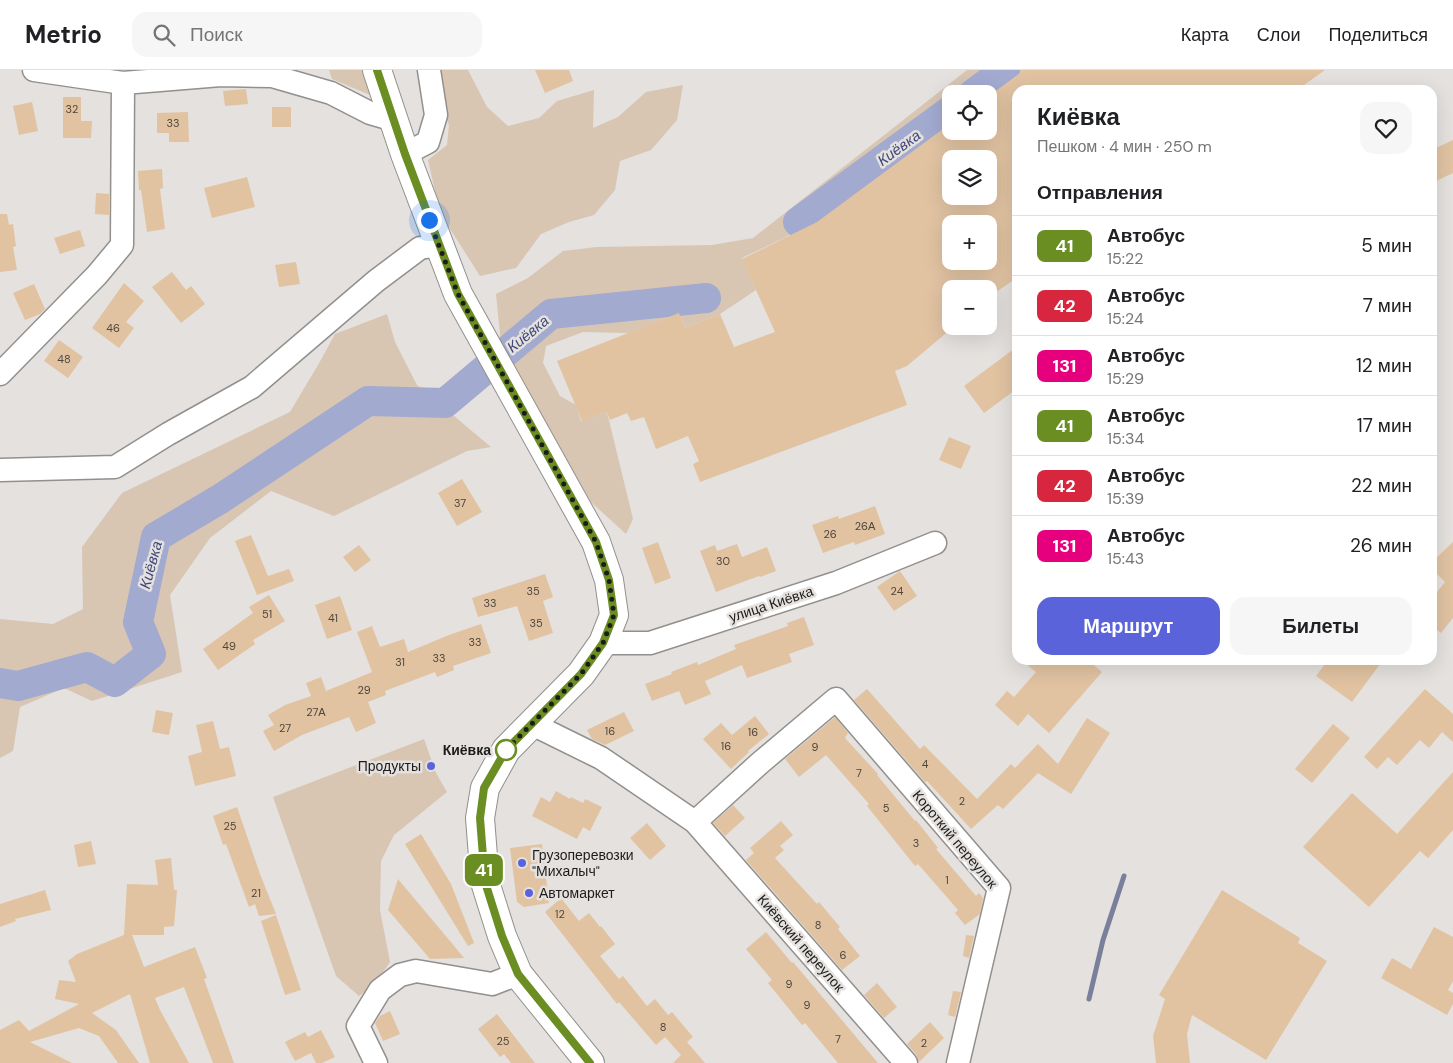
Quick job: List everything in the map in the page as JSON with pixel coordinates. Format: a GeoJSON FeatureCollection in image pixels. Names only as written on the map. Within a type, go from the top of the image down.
{"type":"FeatureCollection","features":[{"type":"Feature","properties":{"kind":"main road"},"geometry":{"type":"LineString","coordinates":[[378,70],[405,154],[458,294],[596,542],[609,580],[614,615],[603,643],[581,674],[506,750],[484,788],[480,818],[485,882],[502,936],[518,974],[590,1063]]}},
{"type":"Feature","properties":{"kind":"street"},"geometry":{"type":"LineString","coordinates":[[34,70],[123,83],[222,75],[272,76],[331,94],[370,113],[394,120]]}},
{"type":"Feature","properties":{"kind":"street"},"geometry":{"type":"LineString","coordinates":[[405,154],[428,142],[436,115],[429,70]]}},
{"type":"Feature","properties":{"kind":"street"},"geometry":{"type":"LineString","coordinates":[[0,374],[98,275],[122,245],[123,83]]}},
{"type":"Feature","properties":{"kind":"street"},"geometry":{"type":"LineString","coordinates":[[0,470],[115,467],[252,386],[376,281],[420,248],[439,245]]}},
{"type":"Feature","properties":{"kind":"street","name":"улица Киёвка"},"geometry":{"type":"LineString","coordinates":[[603,643],[650,643],[836,583],[935,543]]}},
{"type":"Feature","properties":{"kind":"street","name":"Короткий переулок"},"geometry":{"type":"LineString","coordinates":[[695,822],[760,763],[836,699],[999,888],[958,1063]]}},
{"type":"Feature","properties":{"kind":"street","name":"Киёвский переулок"},"geometry":{"type":"LineString","coordinates":[[532,724],[601,758],[695,822],[906,1063]]}},
{"type":"Feature","properties":{"kind":"street"},"geometry":{"type":"LineString","coordinates":[[376,1063],[358,1026],[380,990],[400,975],[416,971],[492,984],[518,974]]}},
{"type":"Feature","properties":{"kind":"shaded area"},"geometry":{"type":"Polygon","coordinates":[[[329,70],[366,70],[375,97],[332,79],[329,70]]]}},
{"type":"Feature","properties":{"kind":"shaded area"},"geometry":{"type":"Polygon","coordinates":[[[440,70],[468,70],[487,107],[508,126],[539,118],[557,101],[594,90],[593,128],[618,117],[646,92],[683,85],[677,120],[651,150],[620,161],[615,190],[594,215],[569,222],[541,234],[516,268],[480,276],[440,213],[428,160],[447,145],[449,125],[442,107],[440,70]]]}},
{"type":"Feature","properties":{"kind":"shaded area"},"geometry":{"type":"Polygon","coordinates":[[[967,70],[1024,70],[997,90],[997,85],[948,85],[967,70]]]}},
{"type":"Feature","properties":{"kind":"shaded area"},"geometry":{"type":"Polygon","coordinates":[[[942,90],[942,130],[817,222],[742,258],[756,290],[720,314],[685,328],[679,313],[629,333],[583,332],[546,346],[543,363],[560,396],[576,405],[581,421],[607,412],[633,519],[626,534],[591,502],[501,344],[496,294],[528,278],[563,251],[597,247],[712,245],[753,238],[942,90]]]}},
{"type":"Feature","properties":{"kind":"shaded area"},"geometry":{"type":"Polygon","coordinates":[[[387,314],[395,342],[417,385],[491,447],[467,451],[334,516],[271,491],[210,538],[170,595],[182,672],[92,701],[64,688],[20,707],[13,751],[0,758],[0,619],[53,624],[83,609],[82,547],[122,493],[290,412],[335,334],[387,314]]]}},
{"type":"Feature","properties":{"kind":"shaded area"},"geometry":{"type":"Polygon","coordinates":[[[424,739],[436,773],[447,792],[394,835],[381,861],[380,910],[390,962],[375,984],[359,996],[336,976],[273,797],[424,739]]]}},
{"type":"Feature","properties":{"kind":"building"},"geometry":{"type":"Polygon","coordinates":[[[535,70],[569,70],[573,81],[545,93],[535,70]]]}},
{"type":"Feature","properties":{"kind":"building"},"geometry":{"type":"Polygon","coordinates":[[[1024,70],[1325,70],[1304,85],[1012,85],[1012,281],[997,291],[997,280],[942,280],[942,335],[944,335],[907,366],[895,371],[907,405],[700,482],[693,464],[699,461],[688,436],[656,449],[644,417],[631,421],[627,413],[610,420],[607,412],[582,421],[557,361],[679,313],[685,328],[720,314],[734,347],[775,332],[742,259],[817,222],[942,130],[942,140],[997,140],[997,90],[1024,70]]]}},
{"type":"Feature","properties":{"kind":"building"},"geometry":{"type":"Polygon","coordinates":[[[246,89],[248,104],[225,106],[223,91],[246,89]]]}},
{"type":"Feature","properties":{"kind":"building"},"geometry":{"type":"Polygon","coordinates":[[[63,97],[81,97],[81,121],[92,121],[91,138],[63,138],[63,97]]]}},
{"type":"Feature","properties":{"kind":"building"},"geometry":{"type":"Polygon","coordinates":[[[32,102],[38,131],[19,135],[13,106],[32,102]]]}},
{"type":"Feature","properties":{"kind":"building"},"geometry":{"type":"Polygon","coordinates":[[[272,107],[291,107],[291,127],[272,127],[272,107]]]}},
{"type":"Feature","properties":{"kind":"building"},"geometry":{"type":"Polygon","coordinates":[[[188,112],[189,142],[169,142],[169,133],[157,133],[157,113],[188,112]]]}},
{"type":"Feature","properties":{"kind":"building"},"geometry":{"type":"Polygon","coordinates":[[[1453,140],[1453,173],[1437,181],[1437,148],[1453,140]]]}},
{"type":"Feature","properties":{"kind":"building"},"geometry":{"type":"Polygon","coordinates":[[[162,169],[163,188],[160,189],[165,229],[147,232],[141,190],[139,190],[138,171],[162,169]]]}},
{"type":"Feature","properties":{"kind":"building"},"geometry":{"type":"Polygon","coordinates":[[[247,177],[255,207],[212,218],[204,188],[247,177]]]}},
{"type":"Feature","properties":{"kind":"building"},"geometry":{"type":"Polygon","coordinates":[[[96,193],[109,194],[109,215],[95,214],[96,193]]]}},
{"type":"Feature","properties":{"kind":"building"},"geometry":{"type":"Polygon","coordinates":[[[0,214],[7,214],[9,225],[13,224],[16,246],[13,247],[17,270],[0,272],[0,214]]]}},
{"type":"Feature","properties":{"kind":"building"},"geometry":{"type":"Polygon","coordinates":[[[80,230],[85,246],[60,254],[54,238],[80,230]]]}},
{"type":"Feature","properties":{"kind":"building"},"geometry":{"type":"Polygon","coordinates":[[[296,262],[300,284],[279,287],[275,265],[296,262]]]}},
{"type":"Feature","properties":{"kind":"building"},"geometry":{"type":"Polygon","coordinates":[[[172,272],[186,290],[191,286],[205,304],[181,323],[152,287],[172,272]]]}},
{"type":"Feature","properties":{"kind":"building"},"geometry":{"type":"Polygon","coordinates":[[[124,283],[144,301],[126,322],[134,328],[119,348],[92,328],[124,283]]]}},
{"type":"Feature","properties":{"kind":"building"},"geometry":{"type":"Polygon","coordinates":[[[34,284],[45,309],[40,314],[25,320],[13,293],[34,284]]]}},
{"type":"Feature","properties":{"kind":"building"},"geometry":{"type":"Polygon","coordinates":[[[59,340],[83,357],[68,378],[44,361],[59,340]]]}},
{"type":"Feature","properties":{"kind":"building"},"geometry":{"type":"Polygon","coordinates":[[[1012,350],[1012,392],[984,413],[964,386],[1012,350]]]}},
{"type":"Feature","properties":{"kind":"building"},"geometry":{"type":"Polygon","coordinates":[[[949,437],[971,446],[961,469],[939,460],[949,437]]]}},
{"type":"Feature","properties":{"kind":"building"},"geometry":{"type":"Polygon","coordinates":[[[462,479],[482,512],[457,526],[438,493],[462,479]]]}},
{"type":"Feature","properties":{"kind":"building"},"geometry":{"type":"Polygon","coordinates":[[[875,506],[885,534],[855,545],[854,542],[823,553],[812,525],[838,516],[839,519],[875,506]]]}},
{"type":"Feature","properties":{"kind":"building"},"geometry":{"type":"Polygon","coordinates":[[[251,535],[268,576],[289,569],[294,581],[257,595],[235,541],[251,535]]]}},
{"type":"Feature","properties":{"kind":"building"},"geometry":{"type":"Polygon","coordinates":[[[658,542],[671,578],[655,584],[642,548],[658,542]]]}},
{"type":"Feature","properties":{"kind":"building"},"geometry":{"type":"Polygon","coordinates":[[[1453,542],[1453,618],[1441,633],[1437,630],[1437,592],[1445,582],[1437,574],[1437,557],[1453,542]]]}},
{"type":"Feature","properties":{"kind":"building"},"geometry":{"type":"Polygon","coordinates":[[[737,544],[742,557],[767,547],[776,571],[716,592],[700,551],[715,545],[717,551],[737,544]]]}},
{"type":"Feature","properties":{"kind":"building"},"geometry":{"type":"Polygon","coordinates":[[[359,545],[371,560],[355,572],[343,557],[359,545]]]}},
{"type":"Feature","properties":{"kind":"building"},"geometry":{"type":"Polygon","coordinates":[[[900,571],[917,596],[894,611],[877,587],[900,571]]]}},
{"type":"Feature","properties":{"kind":"building"},"geometry":{"type":"Polygon","coordinates":[[[545,574],[553,597],[543,601],[553,633],[529,641],[517,606],[478,617],[472,598],[545,574]]]}},
{"type":"Feature","properties":{"kind":"building"},"geometry":{"type":"Polygon","coordinates":[[[269,595],[285,621],[253,640],[255,644],[218,670],[203,649],[253,613],[249,607],[269,595]]]}},
{"type":"Feature","properties":{"kind":"building"},"geometry":{"type":"Polygon","coordinates":[[[340,596],[352,630],[327,639],[315,605],[340,596]]]}},
{"type":"Feature","properties":{"kind":"building"},"geometry":{"type":"Polygon","coordinates":[[[804,617],[814,645],[789,654],[792,662],[747,678],[742,665],[705,681],[711,694],[685,705],[679,691],[652,701],[645,684],[697,662],[698,665],[736,649],[734,645],[788,626],[787,623],[804,617]]]}},
{"type":"Feature","properties":{"kind":"building"},"geometry":{"type":"Polygon","coordinates":[[[481,624],[491,653],[453,666],[454,670],[437,677],[435,672],[385,691],[386,695],[368,702],[376,723],[356,732],[349,717],[302,735],[274,751],[263,731],[274,725],[268,715],[285,705],[311,696],[306,683],[321,677],[326,691],[372,672],[357,632],[372,626],[380,647],[404,639],[408,652],[481,624]]]}},
{"type":"Feature","properties":{"kind":"building"},"geometry":{"type":"Polygon","coordinates":[[[1027,665],[1094,665],[1102,672],[1049,733],[1028,714],[1018,726],[995,705],[1007,691],[1014,697],[1036,672],[1027,665]]]}},
{"type":"Feature","properties":{"kind":"building"},"geometry":{"type":"Polygon","coordinates":[[[1324,665],[1379,665],[1352,702],[1316,676],[1324,665]]]}},
{"type":"Feature","properties":{"kind":"building"},"geometry":{"type":"Polygon","coordinates":[[[867,689],[920,749],[924,745],[977,799],[1011,764],[1015,768],[1038,744],[1058,764],[1087,718],[1110,733],[1071,794],[1038,773],[1003,809],[998,805],[971,829],[927,781],[925,782],[854,700],[867,689]]]}},
{"type":"Feature","properties":{"kind":"building"},"geometry":{"type":"Polygon","coordinates":[[[1425,689],[1453,714],[1453,742],[1442,732],[1429,748],[1420,740],[1397,765],[1388,757],[1377,769],[1364,757],[1425,689]]]}},
{"type":"Feature","properties":{"kind":"building"},"geometry":{"type":"Polygon","coordinates":[[[156,710],[173,713],[169,735],[152,732],[156,710]]]}},
{"type":"Feature","properties":{"kind":"building"},"geometry":{"type":"Polygon","coordinates":[[[624,712],[634,731],[605,745],[592,739],[587,730],[624,712]]]}},
{"type":"Feature","properties":{"kind":"building"},"geometry":{"type":"Polygon","coordinates":[[[755,716],[769,734],[748,751],[731,769],[703,739],[721,723],[732,735],[755,716]]]}},
{"type":"Feature","properties":{"kind":"building"},"geometry":{"type":"Polygon","coordinates":[[[835,717],[848,733],[845,738],[878,774],[938,848],[936,849],[976,896],[979,893],[983,898],[980,914],[965,925],[955,913],[958,910],[918,864],[915,866],[867,806],[869,804],[826,755],[799,777],[785,759],[835,717]]]}},
{"type":"Feature","properties":{"kind":"building"},"geometry":{"type":"Polygon","coordinates":[[[213,721],[220,749],[229,747],[236,776],[195,786],[188,756],[202,752],[196,725],[213,721]]]}},
{"type":"Feature","properties":{"kind":"building"},"geometry":{"type":"Polygon","coordinates":[[[1333,724],[1350,738],[1312,783],[1295,769],[1333,724]]]}},
{"type":"Feature","properties":{"kind":"building"},"geometry":{"type":"Polygon","coordinates":[[[1453,772],[1453,830],[1428,858],[1420,851],[1369,907],[1303,847],[1352,793],[1397,834],[1453,772]]]}},
{"type":"Feature","properties":{"kind":"building"},"geometry":{"type":"Polygon","coordinates":[[[556,791],[570,799],[571,797],[583,803],[585,799],[602,807],[590,831],[583,827],[577,839],[532,816],[541,797],[550,802],[556,791]]]}},
{"type":"Feature","properties":{"kind":"building"},"geometry":{"type":"Polygon","coordinates":[[[733,805],[745,818],[725,836],[713,823],[733,805]]]}},
{"type":"Feature","properties":{"kind":"building"},"geometry":{"type":"Polygon","coordinates":[[[237,807],[276,914],[259,916],[255,904],[249,907],[226,844],[223,845],[213,816],[237,807]]]}},
{"type":"Feature","properties":{"kind":"building"},"geometry":{"type":"Polygon","coordinates":[[[781,821],[793,835],[780,846],[784,850],[775,858],[817,904],[819,902],[840,927],[838,929],[860,956],[842,970],[746,860],[754,853],[750,848],[781,821]]]}},
{"type":"Feature","properties":{"kind":"building"},"geometry":{"type":"Polygon","coordinates":[[[647,823],[666,846],[650,860],[630,838],[647,823]]]}},
{"type":"Feature","properties":{"kind":"building"},"geometry":{"type":"Polygon","coordinates":[[[421,834],[451,884],[474,943],[468,946],[405,844],[421,834]]]}},
{"type":"Feature","properties":{"kind":"building"},"geometry":{"type":"Polygon","coordinates":[[[91,841],[96,864],[78,867],[74,845],[91,841]]]}},
{"type":"Feature","properties":{"kind":"building"},"geometry":{"type":"Polygon","coordinates":[[[542,844],[549,903],[524,907],[517,902],[510,848],[542,844]]]}},
{"type":"Feature","properties":{"kind":"building"},"geometry":{"type":"Polygon","coordinates":[[[171,858],[174,890],[177,890],[174,926],[164,927],[164,935],[132,935],[144,967],[195,947],[207,978],[204,979],[234,1063],[213,1063],[184,987],[155,998],[189,1063],[150,1063],[130,994],[92,1013],[116,1030],[139,1063],[118,1063],[99,1036],[79,1028],[30,1042],[72,1063],[0,1063],[0,1030],[19,1020],[29,1031],[79,1004],[55,999],[59,980],[76,982],[68,961],[77,954],[124,935],[127,884],[158,885],[155,860],[171,858]]]}},
{"type":"Feature","properties":{"kind":"building"},"geometry":{"type":"Polygon","coordinates":[[[398,879],[464,958],[430,959],[388,910],[398,879]]]}},
{"type":"Feature","properties":{"kind":"building"},"geometry":{"type":"Polygon","coordinates":[[[45,890],[51,910],[15,919],[16,921],[0,927],[0,904],[45,890]]]}},
{"type":"Feature","properties":{"kind":"building"},"geometry":{"type":"Polygon","coordinates":[[[1222,890],[1300,938],[1298,943],[1327,961],[1266,1060],[1192,1015],[1187,1034],[1190,1063],[1156,1063],[1153,1036],[1165,999],[1159,995],[1222,890]]]}},
{"type":"Feature","properties":{"kind":"building"},"geometry":{"type":"Polygon","coordinates":[[[561,898],[579,921],[589,913],[601,926],[615,944],[600,956],[619,979],[623,976],[647,1006],[655,999],[668,1015],[672,1012],[693,1037],[687,1042],[705,1063],[673,1063],[681,1055],[665,1037],[656,1045],[619,1002],[617,1004],[545,912],[561,898]]]}},
{"type":"Feature","properties":{"kind":"building"},"geometry":{"type":"Polygon","coordinates":[[[276,915],[301,990],[285,995],[261,921],[276,915]]]}},
{"type":"Feature","properties":{"kind":"building"},"geometry":{"type":"Polygon","coordinates":[[[1434,927],[1453,937],[1453,981],[1448,990],[1453,993],[1453,1004],[1447,1015],[1381,978],[1392,958],[1411,969],[1434,927]]]}},
{"type":"Feature","properties":{"kind":"building"},"geometry":{"type":"Polygon","coordinates":[[[766,932],[878,1063],[838,1063],[805,1023],[802,1025],[768,983],[772,980],[746,949],[766,932]]]}},
{"type":"Feature","properties":{"kind":"building"},"geometry":{"type":"Polygon","coordinates":[[[966,935],[974,936],[969,958],[963,956],[966,935]]]}},
{"type":"Feature","properties":{"kind":"building"},"geometry":{"type":"Polygon","coordinates":[[[877,983],[897,1007],[884,1018],[864,995],[877,983]]]}},
{"type":"Feature","properties":{"kind":"building"},"geometry":{"type":"Polygon","coordinates":[[[953,991],[961,992],[955,1017],[948,1015],[953,991]]]}},
{"type":"Feature","properties":{"kind":"building"},"geometry":{"type":"Polygon","coordinates":[[[390,1011],[400,1034],[383,1041],[375,1023],[380,1016],[390,1011]]]}},
{"type":"Feature","properties":{"kind":"building"},"geometry":{"type":"Polygon","coordinates":[[[497,1014],[535,1063],[511,1063],[504,1054],[500,1057],[478,1029],[497,1014]]]}},
{"type":"Feature","properties":{"kind":"building"},"geometry":{"type":"Polygon","coordinates":[[[930,1022],[944,1038],[919,1062],[916,1054],[907,1044],[930,1022]]]}},
{"type":"Feature","properties":{"kind":"building"},"geometry":{"type":"Polygon","coordinates":[[[321,1030],[335,1057],[322,1063],[316,1063],[311,1053],[295,1061],[285,1042],[305,1032],[308,1037],[321,1030]]]}},
{"type":"Feature","properties":{"kind":"waterway","name":"Киёвка"},"geometry":{"type":"LineString","coordinates":[[985,85],[1005,70]]}},
{"type":"Feature","properties":{"kind":"waterway","name":"Киёвка"},"geometry":{"type":"LineString","coordinates":[[798,222],[942,117]]}},
{"type":"Feature","properties":{"kind":"waterway","name":"Киёвка"},"geometry":{"type":"LineString","coordinates":[[0,683],[18,686],[87,667],[115,682],[151,654],[138,622],[156,537],[220,499],[368,401],[445,403],[551,314],[706,298]]}},
{"type":"Feature","properties":{"kind":"waterway"},"geometry":{"type":"LineString","coordinates":[[1089,999],[1103,940],[1124,876]]}},
{"type":"Feature","properties":{"kind":"bus line","name":"41"},"geometry":{"type":"LineString","coordinates":[[377,70],[405,154],[458,294],[596,542],[609,580],[614,615],[603,643],[581,674],[506,750],[484,788],[480,818],[485,882],[502,936],[518,974],[590,1063]]}},
{"type":"Feature","properties":{"kind":"place","name":"Киёвка"},"geometry":{"type":"Point","coordinates":[506,750]}},
{"type":"Feature","properties":{"kind":"place","name":"Продукты"},"geometry":{"type":"Point","coordinates":[431,766]}},
{"type":"Feature","properties":{"kind":"place","name":"Грузоперевозки \"Михалыч\""},"geometry":{"type":"Point","coordinates":[522,863]}},
{"type":"Feature","properties":{"kind":"place","name":"Автомаркет"},"geometry":{"type":"Point","coordinates":[529,893]}},
{"type":"Feature","properties":{"kind":"route"},"geometry":{"type":"LineString","coordinates":[[429,220],[458,294],[596,542],[609,580],[614,615],[603,643],[581,674],[506,750]]}}]}
